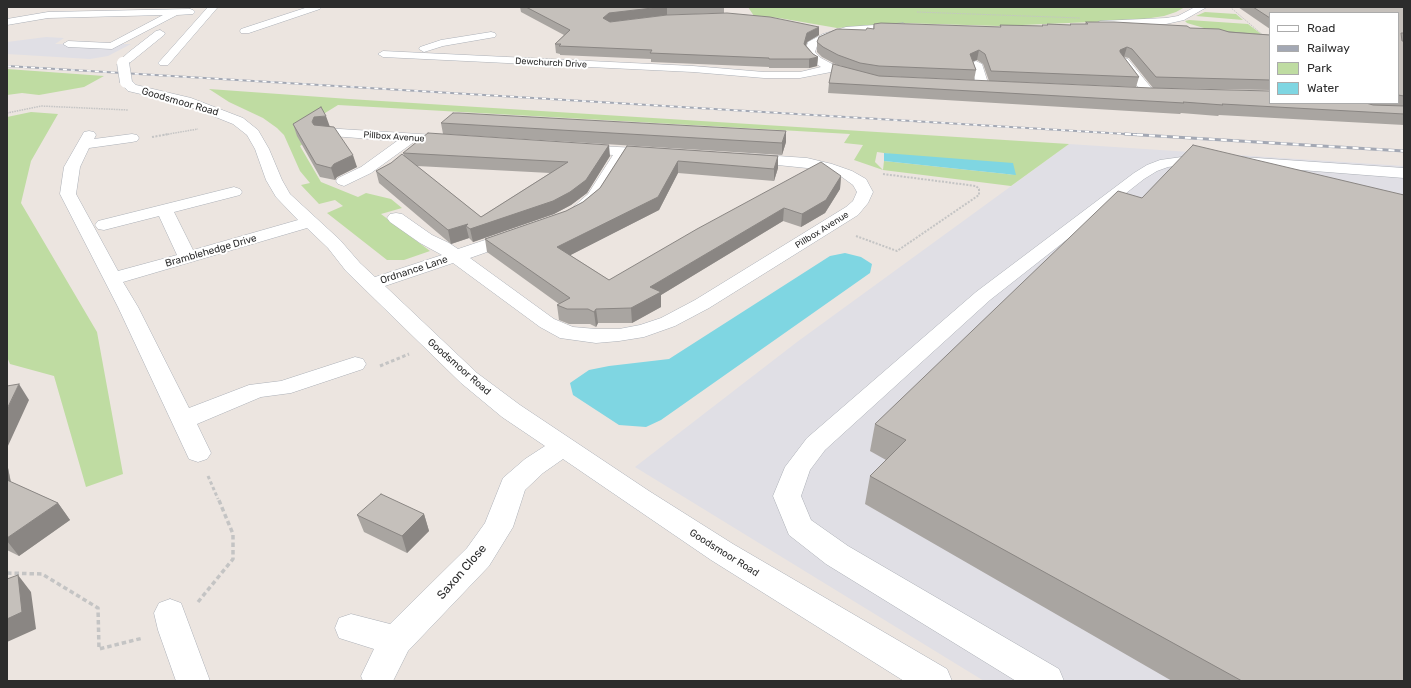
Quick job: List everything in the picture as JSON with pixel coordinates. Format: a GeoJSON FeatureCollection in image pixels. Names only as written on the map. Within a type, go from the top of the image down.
{"type":"FeatureCollection","features":[{"type":"Feature","properties":{"kind":"street","name":"Goodsmoor Road"},"geometry":{"type":"LineString","coordinates":[[201,7],[190,12],[123,63],[126,82],[132,88],[187,102],[238,121],[253,133],[262,148],[274,180],[284,197],[334,244],[354,267],[373,284],[432,344],[469,378],[511,411],[639,498],[722,552],[935,681]]}},
{"type":"Feature","properties":{"kind":"street"},"geometry":{"type":"LineString","coordinates":[[164,62],[214,7]]}},
{"type":"Feature","properties":{"kind":"street"},"geometry":{"type":"LineString","coordinates":[[245,31],[318,7]]}},
{"type":"Feature","properties":{"kind":"street"},"geometry":{"type":"LineString","coordinates":[[1086,21],[1166,21],[1181,18],[1194,13],[1202,7]]}},
{"type":"Feature","properties":{"kind":"street"},"geometry":{"type":"LineString","coordinates":[[68,44],[112,46],[175,12]]}},
{"type":"Feature","properties":{"kind":"street"},"geometry":{"type":"LineString","coordinates":[[7,22],[48,14],[190,12]]}},
{"type":"Feature","properties":{"kind":"street"},"geometry":{"type":"LineString","coordinates":[[1166,21],[1184,26]]}},
{"type":"Feature","properties":{"kind":"street"},"geometry":{"type":"LineString","coordinates":[[871,80],[856,77],[832,68],[817,60],[810,52],[812,44],[835,33],[881,26],[917,26]]}},
{"type":"Feature","properties":{"kind":"street"},"geometry":{"type":"LineString","coordinates":[[822,30],[835,33]]}},
{"type":"Feature","properties":{"kind":"street","name":"Dewchurch Drive"},"geometry":{"type":"LineString","coordinates":[[410,54],[441,43],[491,35]]}},
{"type":"Feature","properties":{"kind":"street","name":"Dewchurch Drive"},"geometry":{"type":"LineString","coordinates":[[383,54],[410,54],[595,65],[695,64],[779,76],[800,75],[832,68]]}},
{"type":"Feature","properties":{"kind":"street"},"geometry":{"type":"LineString","coordinates":[[1124,61],[1153,93],[1134,93]]}},
{"type":"Feature","properties":{"kind":"street"},"geometry":{"type":"LineString","coordinates":[[968,85],[987,86],[976,64]]}},
{"type":"Feature","properties":{"kind":"street","name":"Pillbox Avenue"},"geometry":{"type":"LineString","coordinates":[[324,132],[463,141]]}},
{"type":"Feature","properties":{"kind":"street"},"geometry":{"type":"LineString","coordinates":[[132,138],[86,140],[72,167],[68,194],[128,307],[198,453]]}},
{"type":"Feature","properties":{"kind":"street"},"geometry":{"type":"LineString","coordinates":[[344,181],[366,170],[410,138]]}},
{"type":"Feature","properties":{"kind":"street"},"geometry":{"type":"LineString","coordinates":[[570,148],[669,154]]}},
{"type":"Feature","properties":{"kind":"street"},"geometry":{"type":"LineString","coordinates":[[566,216],[578,210],[594,197],[623,151]]}},
{"type":"Feature","properties":{"kind":"street","name":"Pillbox Avenue"},"geometry":{"type":"LineString","coordinates":[[456,256],[547,323],[568,333],[596,336],[619,336],[644,331],[668,322],[702,304],[852,211],[860,204],[864,192],[860,182],[847,174],[827,167],[807,163],[731,157]]}},
{"type":"Feature","properties":{"kind":"street"},"geometry":{"type":"LineString","coordinates":[[1047,681],[837,555],[799,527],[787,496],[798,467],[816,444],[983,296],[1106,200],[1152,168],[1165,163],[1197,160],[1404,173]]}},
{"type":"Feature","properties":{"kind":"street"},"geometry":{"type":"LineString","coordinates":[[104,225],[234,192]]}},
{"type":"Feature","properties":{"kind":"street"},"geometry":{"type":"LineString","coordinates":[[164,210],[187,258]]}},
{"type":"Feature","properties":{"kind":"street","name":"Ordnance Lane"},"geometry":{"type":"LineString","coordinates":[[396,218],[456,256]]}},
{"type":"Feature","properties":{"kind":"street","name":"Bramblehedge Drive"},"geometry":{"type":"LineString","coordinates":[[112,279],[310,222]]}},
{"type":"Feature","properties":{"kind":"street","name":"Ordnance Lane"},"geometry":{"type":"LineString","coordinates":[[373,284],[416,268],[531,230]]}},
{"type":"Feature","properties":{"kind":"street"},"geometry":{"type":"LineString","coordinates":[[183,420],[257,390],[283,388],[355,364]]}},
{"type":"Feature","properties":{"kind":"street","name":"Saxon Close"},"geometry":{"type":"LineString","coordinates":[[378,676],[396,640],[478,557],[498,527],[513,485],[534,466],[564,446]]}},
{"type":"Feature","properties":{"kind":"street"},"geometry":{"type":"LineString","coordinates":[[172,622],[193,681]]}},
{"type":"Feature","properties":{"kind":"street"},"geometry":{"type":"LineString","coordinates":[[352,628],[396,640]]}},
{"type":"Feature","properties":{"kind":"path"},"geometry":{"type":"LineString","coordinates":[[1230,7],[1269,40]]}},
{"type":"Feature","properties":{"kind":"path"},"geometry":{"type":"LineString","coordinates":[[912,12],[1086,21]]}},
{"type":"Feature","properties":{"kind":"path"},"geometry":{"type":"LineString","coordinates":[[7,113],[41,106],[128,110]]}},
{"type":"Feature","properties":{"kind":"path"},"geometry":{"type":"LineString","coordinates":[[132,138],[163,136],[238,121]]}},
{"type":"Feature","properties":{"kind":"path"},"geometry":{"type":"LineString","coordinates":[[829,226],[897,251],[979,195],[980,189],[976,186],[962,183],[862,171],[847,174]]}},
{"type":"Feature","properties":{"kind":"path"},"geometry":{"type":"LineString","coordinates":[[355,364],[373,370],[414,352]]}},
{"type":"Feature","properties":{"kind":"path"},"geometry":{"type":"LineString","coordinates":[[7,573],[42,574],[98,608],[99,649],[172,622],[233,559],[233,534],[198,453]]}},
{"type":"Feature","properties":{"kind":"shaded area"},"geometry":{"type":"Polygon","coordinates":[[[46,37],[64,38],[55,44],[131,44],[108,56],[90,59],[7,54],[7,42],[46,37]]]}},
{"type":"Feature","properties":{"kind":"shaded area"},"geometry":{"type":"Polygon","coordinates":[[[1069,144],[1404,166],[1404,681],[984,681],[635,467],[797,342],[1069,144]]]}},
{"type":"Feature","properties":{"kind":"green space"},"geometry":{"type":"Polygon","coordinates":[[[748,7],[1185,7],[1164,16],[1138,20],[999,26],[902,23],[837,28],[779,18],[754,16],[748,7]]]}},
{"type":"Feature","properties":{"kind":"green space"},"geometry":{"type":"Polygon","coordinates":[[[1205,12],[1236,14],[1243,20],[1196,16],[1205,12]]]}},
{"type":"Feature","properties":{"kind":"green space"},"geometry":{"type":"Polygon","coordinates":[[[1185,21],[1248,24],[1265,37],[1214,31],[1187,23],[1185,21]]]}},
{"type":"Feature","properties":{"kind":"green space"},"geometry":{"type":"Polygon","coordinates":[[[7,69],[104,76],[84,87],[39,95],[22,93],[7,95],[7,69]]]}},
{"type":"Feature","properties":{"kind":"green space"},"geometry":{"type":"Polygon","coordinates":[[[209,89],[1069,144],[1011,186],[883,170],[854,160],[863,145],[844,143],[850,134],[338,105],[304,126],[317,134],[300,146],[321,182],[358,197],[366,193],[391,199],[402,208],[381,214],[430,251],[404,260],[387,260],[327,213],[343,206],[335,200],[319,204],[301,185],[310,183],[300,171],[284,135],[277,128],[263,118],[229,102],[209,89]],[[877,152],[875,162],[883,170],[884,161],[1016,175],[877,152]]]}},
{"type":"Feature","properties":{"kind":"green space"},"geometry":{"type":"Polygon","coordinates":[[[31,112],[58,114],[31,161],[21,203],[97,332],[123,474],[86,487],[54,376],[10,364],[7,357],[7,117],[31,112]]]}},
{"type":"Feature","properties":{"kind":"water"},"geometry":{"type":"Polygon","coordinates":[[[884,153],[1013,163],[1016,175],[884,161],[884,153]]]}},
{"type":"Feature","properties":{"kind":"water"},"geometry":{"type":"Polygon","coordinates":[[[845,253],[861,257],[872,264],[870,273],[661,420],[646,427],[619,425],[573,395],[570,383],[589,370],[609,366],[669,359],[830,256],[845,253]]]}},
{"type":"Feature","properties":{"kind":"building"},"geometry":{"type":"Polygon","coordinates":[[[526,7],[661,7],[609,13],[603,18],[610,22],[667,15],[727,13],[770,17],[819,27],[807,33],[804,44],[813,54],[818,57],[809,59],[769,59],[650,53],[652,50],[559,46],[561,44],[555,44],[570,30],[526,7]]]}},
{"type":"Feature","properties":{"kind":"building"},"geometry":{"type":"Polygon","coordinates":[[[1253,7],[1404,7],[1404,33],[1401,33],[1402,41],[1404,41],[1404,96],[1399,95],[1399,12],[1269,12],[1269,17],[1253,7]]]}},
{"type":"Feature","properties":{"kind":"building"},"geometry":{"type":"Polygon","coordinates":[[[1086,22],[1187,26],[1190,28],[1219,29],[1229,32],[1269,35],[1269,80],[1156,77],[1132,49],[1127,47],[1120,50],[1120,52],[1139,77],[991,71],[985,54],[979,50],[970,54],[976,70],[879,66],[860,63],[838,55],[817,42],[819,37],[837,29],[874,29],[874,24],[881,23],[1001,27],[1000,25],[1043,26],[1042,25],[1048,25],[1047,24],[1088,24],[1086,22]]]}},
{"type":"Feature","properties":{"kind":"building"},"geometry":{"type":"Polygon","coordinates":[[[833,64],[879,76],[1152,88],[1269,91],[1269,104],[1370,104],[1404,106],[1404,114],[1183,102],[1184,103],[829,83],[833,64]]]}},
{"type":"Feature","properties":{"kind":"building"},"geometry":{"type":"Polygon","coordinates":[[[321,107],[326,116],[314,117],[312,122],[314,125],[334,127],[353,155],[334,164],[331,168],[316,164],[293,124],[321,107]]]}},
{"type":"Feature","properties":{"kind":"building"},"geometry":{"type":"Polygon","coordinates":[[[453,113],[786,131],[782,143],[441,123],[453,113]]]}},
{"type":"Feature","properties":{"kind":"building"},"geometry":{"type":"Polygon","coordinates":[[[428,133],[609,145],[586,180],[570,192],[553,201],[470,229],[466,226],[468,224],[448,230],[376,171],[391,163],[402,154],[481,217],[568,162],[403,153],[428,133]]]}},
{"type":"Feature","properties":{"kind":"building"},"geometry":{"type":"Polygon","coordinates":[[[1193,145],[1404,195],[1404,681],[1242,681],[870,476],[906,440],[875,424],[1118,191],[1142,198],[1193,145]]]}},
{"type":"Feature","properties":{"kind":"building"},"geometry":{"type":"Polygon","coordinates":[[[627,146],[778,156],[774,169],[678,161],[658,197],[557,247],[609,280],[697,229],[821,162],[841,176],[826,200],[802,214],[784,208],[650,287],[661,292],[631,308],[596,309],[594,312],[588,309],[567,309],[557,305],[570,298],[485,239],[566,211],[583,202],[600,188],[627,146]]]}},
{"type":"Feature","properties":{"kind":"building"},"geometry":{"type":"Polygon","coordinates":[[[19,384],[7,409],[7,386],[19,384]]]}},
{"type":"Feature","properties":{"kind":"building"},"geometry":{"type":"Polygon","coordinates":[[[7,480],[58,503],[7,538],[7,480]]]}},
{"type":"Feature","properties":{"kind":"building"},"geometry":{"type":"Polygon","coordinates":[[[381,494],[424,514],[402,536],[357,515],[381,494]]]}},
{"type":"Feature","properties":{"kind":"building"},"geometry":{"type":"Polygon","coordinates":[[[18,575],[22,612],[7,619],[7,579],[18,575]]]}},
{"type":"Feature","properties":{"kind":"railway"},"geometry":{"type":"LineString","coordinates":[[7,66],[1142,135]]}},
{"type":"Feature","properties":{"kind":"railway"},"geometry":{"type":"LineString","coordinates":[[1125,134],[1404,151]]}}]}
